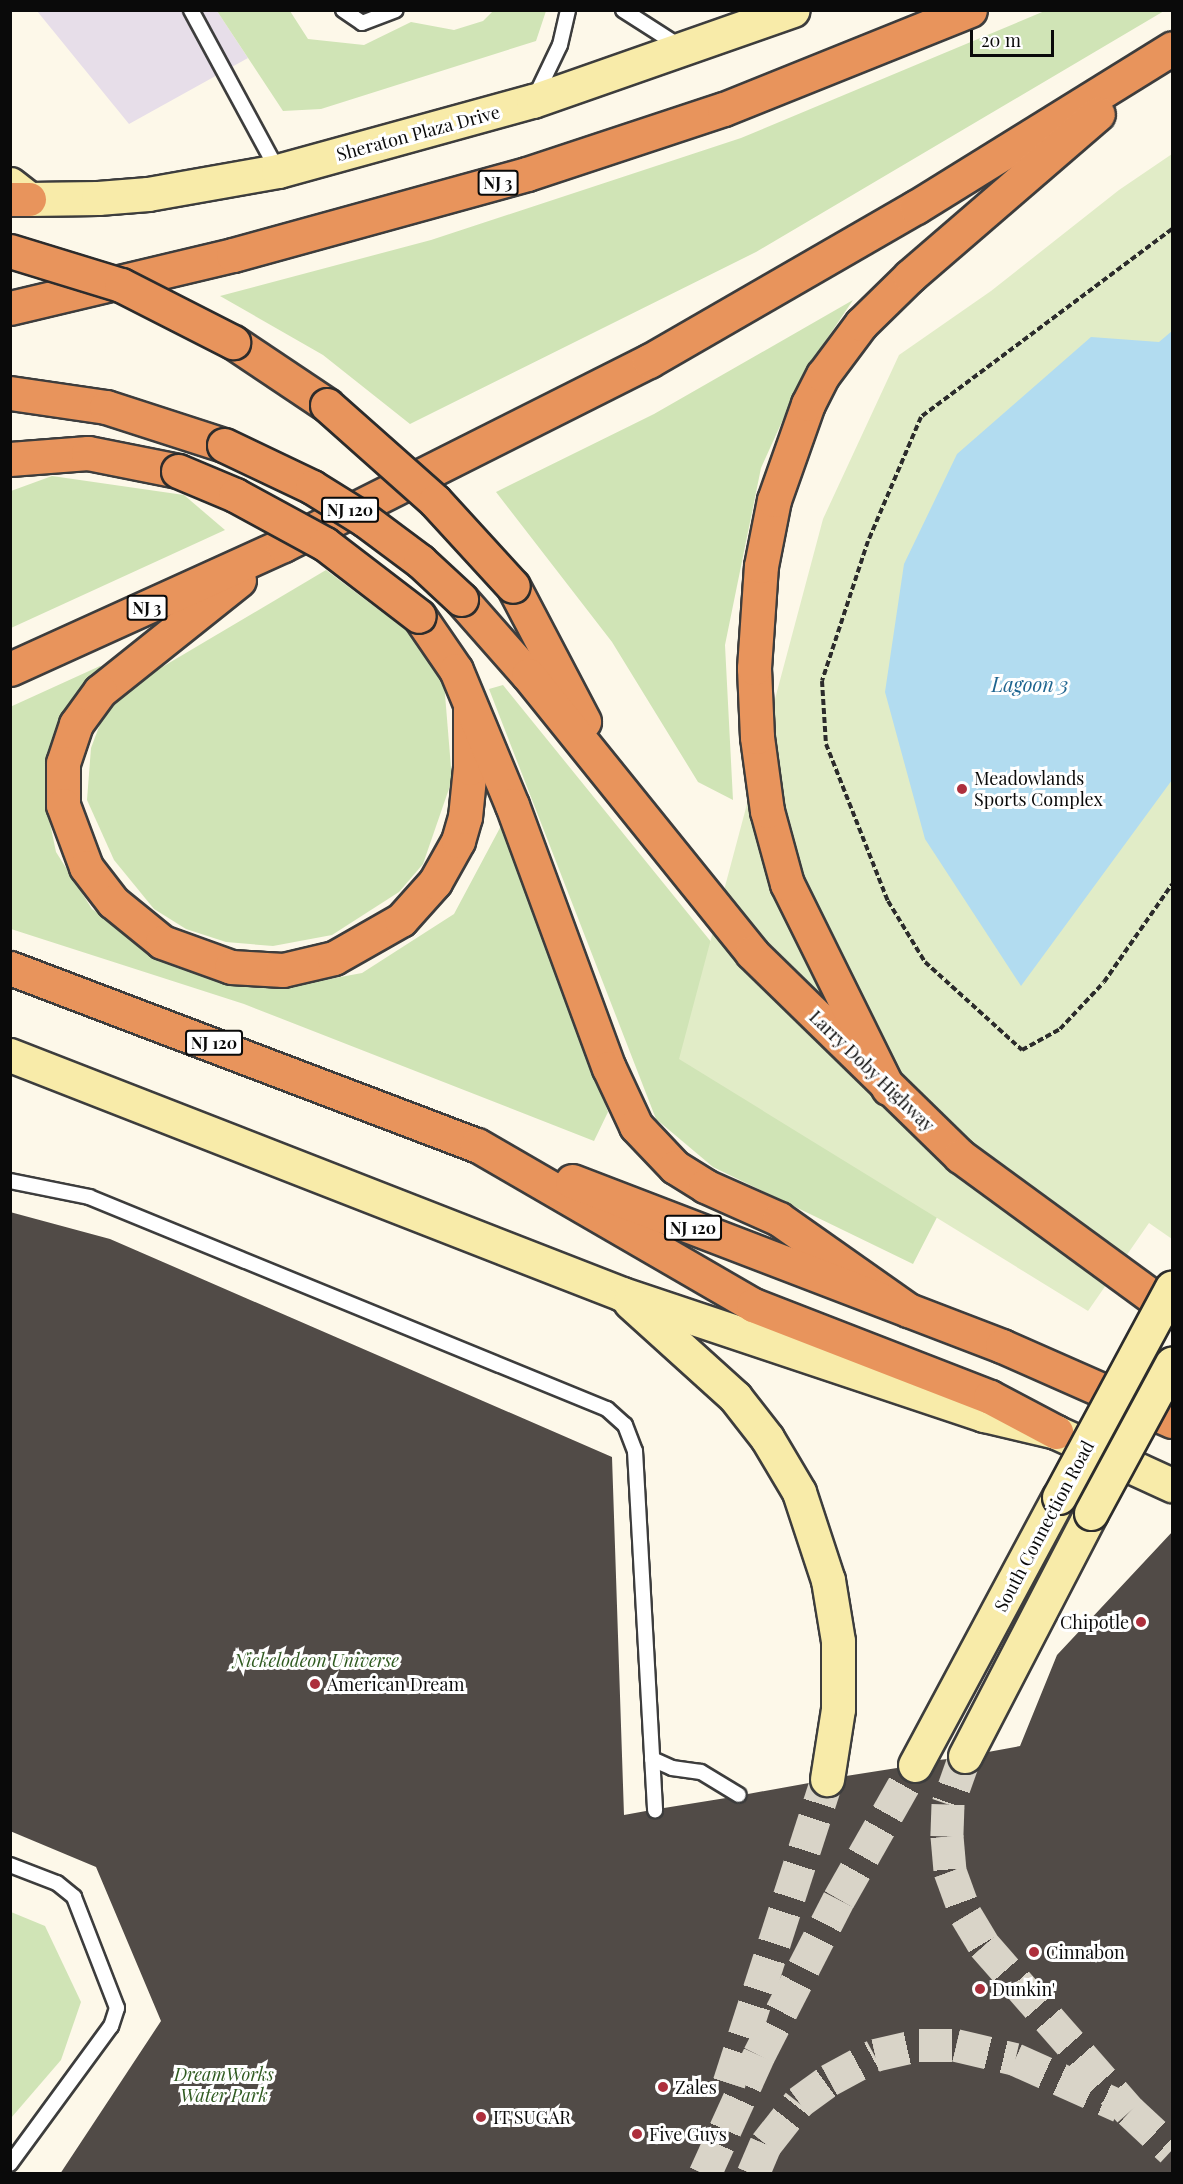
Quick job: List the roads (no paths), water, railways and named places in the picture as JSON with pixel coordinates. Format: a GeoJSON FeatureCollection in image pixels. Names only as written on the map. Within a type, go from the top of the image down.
{"type":"FeatureCollection","features":[{"type":"Feature","properties":{"kind":"highway","name":"NJ 3"},"geometry":{"type":"LineString","coordinates":[[10,308],[233,255],[527,174],[724,110],[970,10]]}},
{"type":"Feature","properties":{"kind":"highway","name":"NJ 3"},"geometry":{"type":"LineString","coordinates":[[10,669],[283,545],[558,408],[739,311],[916,207],[1173,48]]}},
{"type":"Feature","properties":{"kind":"highway"},"geometry":{"type":"LineString","coordinates":[[888,1088],[787,884],[767,811],[757,737],[754,668],[761,566],[774,500],[808,404],[823,375],[861,324],[910,276],[1173,48]]}},
{"type":"Feature","properties":{"kind":"highway"},"geometry":{"type":"LineString","coordinates":[[10,251],[121,285],[233,342],[327,405],[428,494],[513,586],[617,783]]}},
{"type":"Feature","properties":{"kind":"highway","name":"NJ 120"},"geometry":{"type":"LineString","coordinates":[[10,393],[106,407],[224,445],[312,488],[365,520],[420,561],[461,599],[617,783]]}},
{"type":"Feature","properties":{"kind":"highway"},"geometry":{"type":"LineString","coordinates":[[10,459],[88,453],[178,471],[245,500],[325,544],[419,616],[456,670],[512,805],[609,1068],[626,1110],[642,1134],[660,1155],[690,1177],[779,1219],[908,1310]]}},
{"type":"Feature","properties":{"kind":"highway"},"geometry":{"type":"LineString","coordinates":[[283,545],[116,676],[100,691],[76,724],[63,763],[63,805],[68,825],[98,885],[128,916],[162,942],[184,953],[256,970],[316,964],[380,935],[420,902],[458,841],[465,818],[470,768],[470,708]]}},
{"type":"Feature","properties":{"kind":"highway","name":"Larry Doby Highway"},"geometry":{"type":"LineString","coordinates":[[617,783],[752,953],[888,1088],[960,1156],[1173,1311]]}},
{"type":"Feature","properties":{"kind":"highway","name":"NJ 120"},"geometry":{"type":"LineString","coordinates":[[10,968],[908,1310],[1052,1367],[1173,1421]]}},
{"type":"Feature","properties":{"kind":"highway"},"geometry":{"type":"LineString","coordinates":[[477,1145],[753,1305],[990,1397],[1056,1432]]}},
{"type":"Feature","properties":{"kind":"street","name":"Sheraton Plaza Drive"},"geometry":{"type":"LineString","coordinates":[[17,194],[148,194],[278,171],[533,101],[685,51],[793,10]]}},
{"type":"Feature","properties":{"kind":"street"},"geometry":{"type":"LineString","coordinates":[[10,1055],[622,1294],[984,1415],[1056,1432],[1173,1485]]}},
{"type":"Feature","properties":{"kind":"street","name":"South Connection Road"},"geometry":{"type":"LineString","coordinates":[[915,1764],[1173,1287]]}},
{"type":"Feature","properties":{"kind":"street"},"geometry":{"type":"LineString","coordinates":[[622,1294],[735,1397],[767,1438],[799,1492],[828,1580],[838,1641],[838,1709],[827,1779]]}},
{"type":"Feature","properties":{"kind":"street","name":"South Connection Road"},"geometry":{"type":"LineString","coordinates":[[965,1756],[1091,1513],[1173,1363]]}},
{"type":"Feature","properties":{"kind":"lane"},"geometry":{"type":"LineString","coordinates":[[191,10],[278,171]]}},
{"type":"Feature","properties":{"kind":"lane"},"geometry":{"type":"LineString","coordinates":[[343,10],[362,23],[396,10]]}},
{"type":"Feature","properties":{"kind":"lane"},"geometry":{"type":"LineString","coordinates":[[533,101],[554,60],[568,10]]}},
{"type":"Feature","properties":{"kind":"lane"},"geometry":{"type":"LineString","coordinates":[[623,10],[685,51]]}},
{"type":"Feature","properties":{"kind":"lane"},"geometry":{"type":"LineString","coordinates":[[10,1181],[89,1197],[607,1409],[625,1425],[635,1451],[655,1810]]}},
{"type":"Feature","properties":{"kind":"lane"},"geometry":{"type":"LineString","coordinates":[[652,1759],[672,1768],[701,1772],[739,1795]]}},
{"type":"Feature","properties":{"kind":"lane"},"geometry":{"type":"LineString","coordinates":[[10,1865],[57,1883],[74,1898],[117,2008],[111,2026],[10,2164]]}},
{"type":"Feature","properties":{"kind":"water","name":"Lagoon 3"},"geometry":{"type":"Polygon","coordinates":[[[1172,331],[1172,780],[1021,986],[925,839],[885,692],[904,564],[957,454],[1091,337],[1159,342],[1172,331]]]}},
{"type":"Feature","properties":{"kind":"tunnel"},"geometry":{"type":"LineString","coordinates":[[965,1756],[948,1804],[947,1836],[950,1871],[966,1915],[984,1945],[1130,2111],[1172,2150]]}},
{"type":"Feature","properties":{"kind":"tunnel"},"geometry":{"type":"LineString","coordinates":[[705,2174],[759,2055],[839,1899],[915,1765]]}},
{"type":"Feature","properties":{"kind":"tunnel"},"geometry":{"type":"LineString","coordinates":[[729,2083],[827,1779]]}},
{"type":"Feature","properties":{"kind":"tunnel"},"geometry":{"type":"LineString","coordinates":[[753,2174],[766,2144],[799,2102],[829,2080],[875,2055],[919,2045],[956,2045],[1015,2059],[1120,2106]]}},
{"type":"Feature","properties":{"kind":"place","name":"Meadowlands Sports Complex"},"geometry":{"type":"Point","coordinates":[962,789]}},
{"type":"Feature","properties":{"kind":"place","name":"Chipotle"},"geometry":{"type":"Point","coordinates":[1141,1622]}},
{"type":"Feature","properties":{"kind":"place","name":"American Dream"},"geometry":{"type":"Point","coordinates":[315,1684]}},
{"type":"Feature","properties":{"kind":"place","name":"Cinnabon"},"geometry":{"type":"Point","coordinates":[1034,1952]}},
{"type":"Feature","properties":{"kind":"place","name":"Dunkin'"},"geometry":{"type":"Point","coordinates":[980,1989]}},
{"type":"Feature","properties":{"kind":"place","name":"Zales"},"geometry":{"type":"Point","coordinates":[663,2087]}},
{"type":"Feature","properties":{"kind":"place","name":"IT'SUGAR"},"geometry":{"type":"Point","coordinates":[481,2117]}},
{"type":"Feature","properties":{"kind":"place","name":"Five Guys"},"geometry":{"type":"Point","coordinates":[637,2134]}},
{"type":"Feature","properties":{"kind":"park label","name":"Nickelodeon Universe"},"geometry":{"type":"Point","coordinates":[316,1660]}},
{"type":"Feature","properties":{"kind":"park label","name":"DreamWorks Water Park"},"geometry":{"type":"Point","coordinates":[224,2085]}}]}
